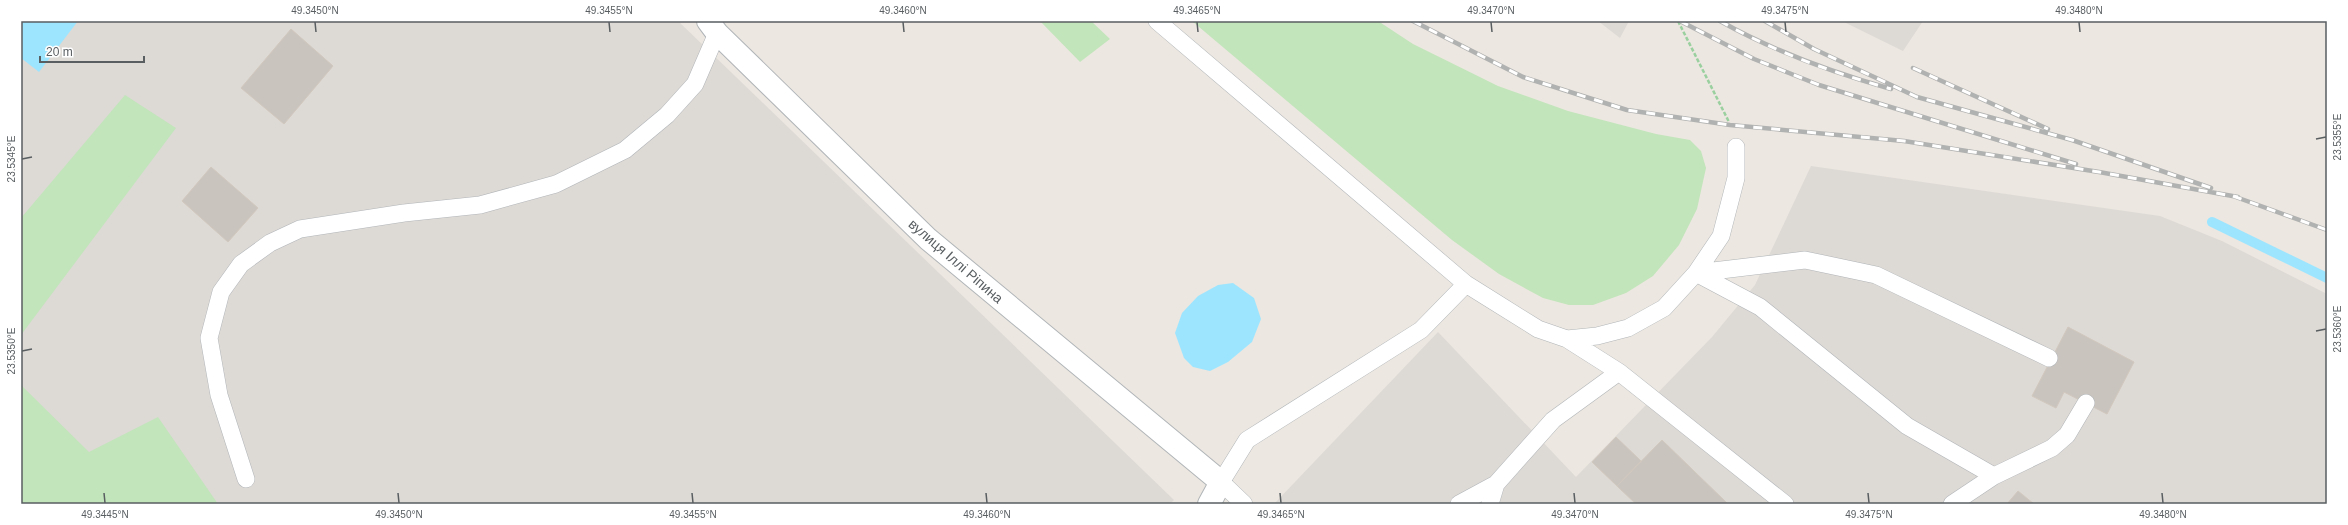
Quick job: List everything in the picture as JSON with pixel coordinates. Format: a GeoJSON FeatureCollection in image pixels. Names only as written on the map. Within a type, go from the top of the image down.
{"type":"FeatureCollection","features":[{"type":"Feature","properties":{"kind":"street","name":"вулиця Іллі Ріпина"},"geometry":{"type":"LineString","coordinates":[[713,27],[928,239],[1221,482]]}},
{"type":"Feature","properties":{"kind":"street"},"geometry":{"type":"LineString","coordinates":[[1209,504],[1221,482]]}},
{"type":"Feature","properties":{"kind":"lane"},"geometry":{"type":"LineString","coordinates":[[1157,21],[1466,284],[1538,329],[1567,339],[1619,372],[1785,504]]}},
{"type":"Feature","properties":{"kind":"lane"},"geometry":{"type":"LineString","coordinates":[[246,479],[219,395],[209,338],[221,292],[241,264],[270,243],[300,229],[404,213],[480,205],[556,184],[625,150],[667,115],[696,84],[713,27]]}},
{"type":"Feature","properties":{"kind":"lane"},"geometry":{"type":"LineString","coordinates":[[1567,339],[1597,336],[1628,328],[1664,308],[1696,273],[1721,236],[1736,178],[1736,147]]}},
{"type":"Feature","properties":{"kind":"lane"},"geometry":{"type":"LineString","coordinates":[[1696,273],[1805,260],[1876,276],[2048,358]]}},
{"type":"Feature","properties":{"kind":"lane"},"geometry":{"type":"LineString","coordinates":[[1696,273],[1760,307],[1907,426],[1994,476]]}},
{"type":"Feature","properties":{"kind":"lane"},"geometry":{"type":"LineString","coordinates":[[1244,504],[1221,482],[1247,440],[1422,330],[1466,284]]}},
{"type":"Feature","properties":{"kind":"lane"},"geometry":{"type":"LineString","coordinates":[[1459,504],[1496,484],[1552,420],[1619,372]]}},
{"type":"Feature","properties":{"kind":"lane"},"geometry":{"type":"LineString","coordinates":[[1952,504],[1994,476],[2052,448],[2067,435],[2086,403]]}},
{"type":"Feature","properties":{"kind":"lane"},"geometry":{"type":"LineString","coordinates":[[1490,504],[1496,484]]}},
{"type":"Feature","properties":{"kind":"path"},"geometry":{"type":"LineString","coordinates":[[1678,21],[1730,125],[1736,147]]}},
{"type":"Feature","properties":{"kind":"shaded area"},"geometry":{"type":"Polygon","coordinates":[[[21,21],[678,21],[1174,500],[1170,504],[21,504],[21,21]]]}},
{"type":"Feature","properties":{"kind":"shaded area"},"geometry":{"type":"Polygon","coordinates":[[[1598,21],[1629,21],[1620,38],[1598,21]]]}},
{"type":"Feature","properties":{"kind":"shaded area"},"geometry":{"type":"Polygon","coordinates":[[[1842,21],[1923,21],[1903,51],[1842,21]]]}},
{"type":"Feature","properties":{"kind":"shaded area"},"geometry":{"type":"Polygon","coordinates":[[[1811,166],[2160,216],[2222,241],[2327,294],[2327,504],[1274,504],[1438,332],[1576,477],[1712,337],[1755,285],[1811,166]]]}},
{"type":"Feature","properties":{"kind":"green space"},"geometry":{"type":"Polygon","coordinates":[[[1040,21],[1091,21],[1110,39],[1080,62],[1040,21]]]}},
{"type":"Feature","properties":{"kind":"green space"},"geometry":{"type":"Polygon","coordinates":[[[1192,21],[1378,21],[1413,44],[1498,86],[1568,111],[1656,134],[1690,140],[1701,151],[1706,168],[1697,209],[1679,245],[1653,276],[1626,293],[1593,305],[1569,305],[1543,298],[1499,274],[1452,240],[1192,21]]]}},
{"type":"Feature","properties":{"kind":"green space"},"geometry":{"type":"Polygon","coordinates":[[[125,95],[176,128],[21,335],[21,218],[125,95]]]}},
{"type":"Feature","properties":{"kind":"green space"},"geometry":{"type":"Polygon","coordinates":[[[21,385],[89,452],[158,417],[218,504],[21,504],[21,385]]]}},
{"type":"Feature","properties":{"kind":"water"},"geometry":{"type":"Polygon","coordinates":[[[21,21],[78,21],[39,72],[21,58],[21,21]]]}},
{"type":"Feature","properties":{"kind":"water"},"geometry":{"type":"Polygon","coordinates":[[[1233,283],[1254,298],[1261,319],[1252,342],[1228,362],[1210,371],[1193,367],[1184,358],[1175,333],[1182,313],[1198,296],[1218,285],[1233,283]]]}},
{"type":"Feature","properties":{"kind":"building"},"geometry":{"type":"Polygon","coordinates":[[[291,29],[333,66],[284,124],[241,88],[291,29]]]}},
{"type":"Feature","properties":{"kind":"building"},"geometry":{"type":"Polygon","coordinates":[[[211,167],[258,208],[228,242],[182,201],[211,167]]]}},
{"type":"Feature","properties":{"kind":"building"},"geometry":{"type":"Polygon","coordinates":[[[2068,327],[2134,362],[2107,414],[2064,392],[2056,408],[2032,396],[2068,327]]]}},
{"type":"Feature","properties":{"kind":"building"},"geometry":{"type":"Polygon","coordinates":[[[1616,437],[1641,461],[1617,486],[1592,462],[1616,437]]]}},
{"type":"Feature","properties":{"kind":"building"},"geometry":{"type":"Polygon","coordinates":[[[1662,440],[1728,504],[1636,504],[1617,486],[1662,440]]]}},
{"type":"Feature","properties":{"kind":"building"},"geometry":{"type":"Polygon","coordinates":[[[2018,491],[2034,504],[2007,504],[2018,491]]]}},
{"type":"Feature","properties":{"kind":"waterway"},"geometry":{"type":"LineString","coordinates":[[2212,222],[2327,278]]}},
{"type":"Feature","properties":{"kind":"railway"},"geometry":{"type":"LineString","coordinates":[[1413,21],[1523,77],[1627,110],[1730,125],[1904,141],[2099,172],[2238,197]]}},
{"type":"Feature","properties":{"kind":"railway"},"geometry":{"type":"LineString","coordinates":[[1680,21],[1754,59],[1819,85],[2076,164]]}},
{"type":"Feature","properties":{"kind":"railway"},"geometry":{"type":"LineString","coordinates":[[1720,21],[1782,52],[1847,76],[1891,89]]}},
{"type":"Feature","properties":{"kind":"railway"},"geometry":{"type":"LineString","coordinates":[[1765,21],[1814,49],[1917,97],[2072,140],[2211,188]]}},
{"type":"Feature","properties":{"kind":"railway"},"geometry":{"type":"LineString","coordinates":[[1913,68],[2048,129]]}},
{"type":"Feature","properties":{"kind":"railway"},"geometry":{"type":"LineString","coordinates":[[2233,196],[2327,230]]}}]}
